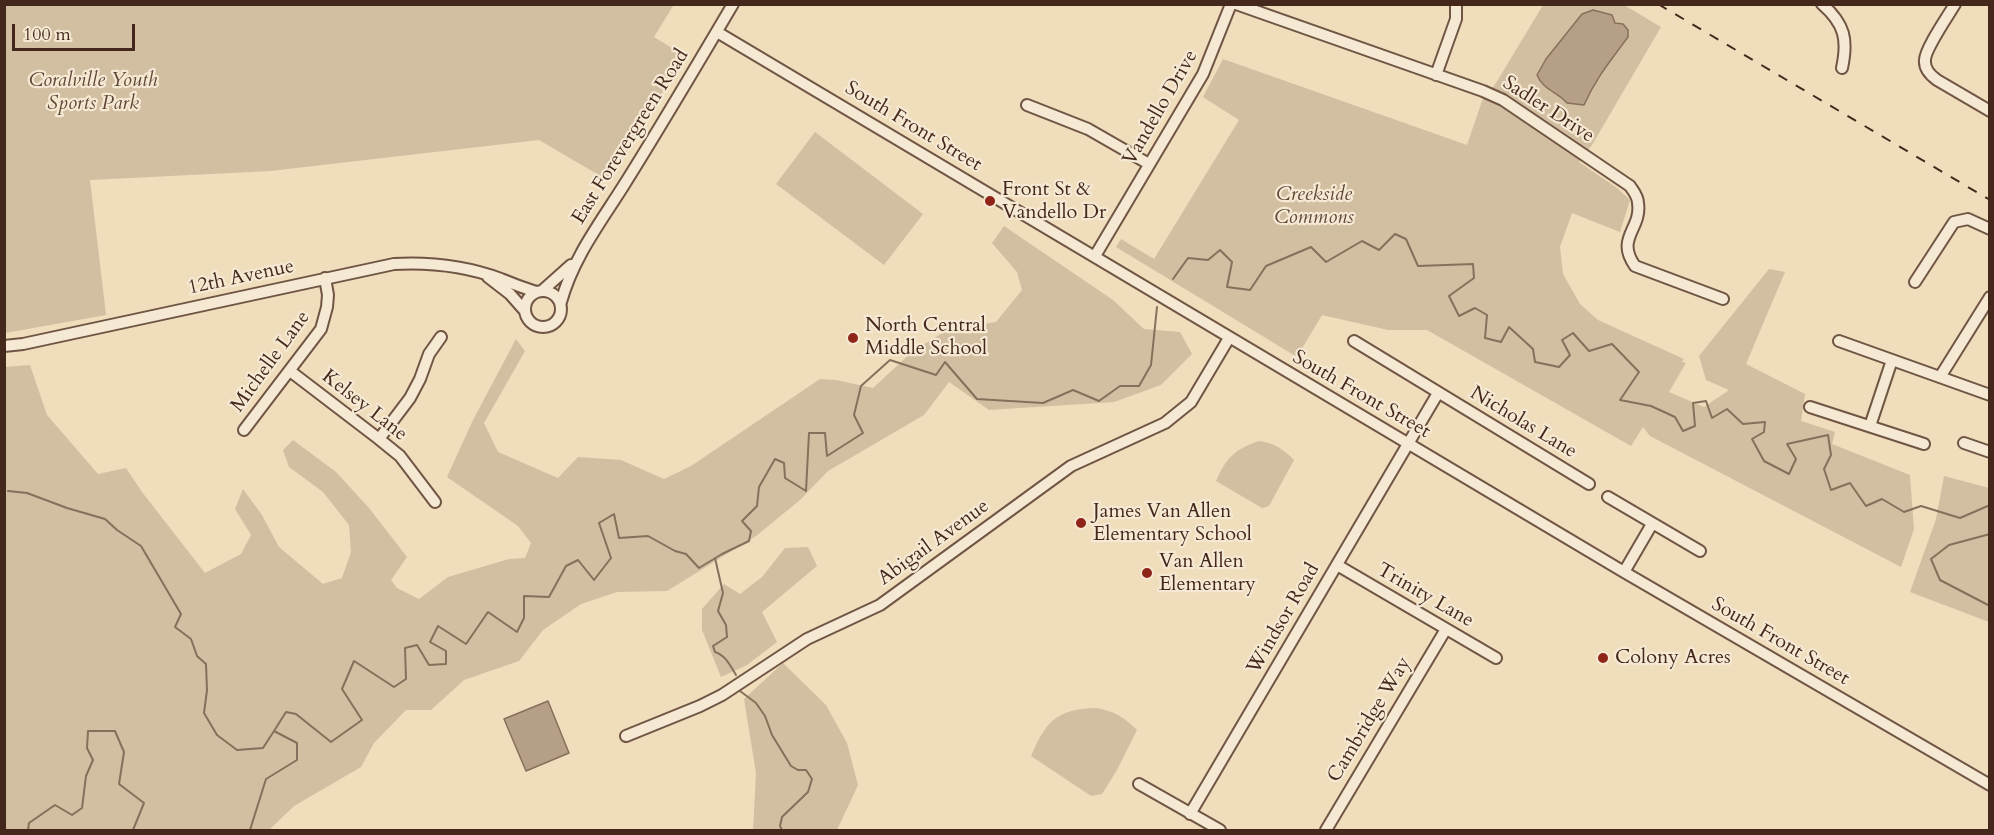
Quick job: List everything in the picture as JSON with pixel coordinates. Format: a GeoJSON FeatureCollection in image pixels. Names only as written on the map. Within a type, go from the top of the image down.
{"type":"FeatureCollection","features":[{"type":"Feature","properties":{"kind":"street","name":"East Forevergreen Road"},"geometry":{"type":"LineString","coordinates":[[561,302],[566,281],[576,261],[733,4]]}},
{"type":"Feature","properties":{"kind":"street","name":"Vandello Drive"},"geometry":{"type":"LineString","coordinates":[[1095,256],[1203,74],[1231,4]]}},
{"type":"Feature","properties":{"kind":"street","name":"Sadler Drive"},"geometry":{"type":"LineString","coordinates":[[1236,4],[1503,100],[1630,186],[1638,203],[1638,212],[1627,242],[1629,258],[1635,266],[1723,299]]}},
{"type":"Feature","properties":{"kind":"street"},"geometry":{"type":"LineString","coordinates":[[1436,75],[1456,19],[1456,4]]}},
{"type":"Feature","properties":{"kind":"street"},"geometry":{"type":"LineString","coordinates":[[1822,4],[1842,26],[1846,45],[1842,68]]}},
{"type":"Feature","properties":{"kind":"street"},"geometry":{"type":"LineString","coordinates":[[1955,4],[1926,54],[1926,68],[1937,80],[1989,111]]}},
{"type":"Feature","properties":{"kind":"street","name":"South Front Street"},"geometry":{"type":"LineString","coordinates":[[717,32],[1624,572],[1989,785]]}},
{"type":"Feature","properties":{"kind":"street"},"geometry":{"type":"LineString","coordinates":[[1027,105],[1097,133],[1149,164]]}},
{"type":"Feature","properties":{"kind":"street"},"geometry":{"type":"LineString","coordinates":[[1916,282],[1954,222],[1961,219],[1975,220],[1989,229]]}},
{"type":"Feature","properties":{"kind":"street","name":"East Forevergreen Road"},"geometry":{"type":"LineString","coordinates":[[540,291],[576,261]]}},
{"type":"Feature","properties":{"kind":"street","name":"12th Avenue"},"geometry":{"type":"LineString","coordinates":[[4,346],[23,344],[394,264],[448,265],[540,291]]}},
{"type":"Feature","properties":{"kind":"street","name":"12th Avenue"},"geometry":{"type":"LineString","coordinates":[[486,275],[510,294],[525,311]]}},
{"type":"Feature","properties":{"kind":"street","name":"Michelle Lane"},"geometry":{"type":"LineString","coordinates":[[244,430],[321,329],[326,317],[328,295],[325,278]]}},
{"type":"Feature","properties":{"kind":"street"},"geometry":{"type":"LineString","coordinates":[[540,291],[554,294],[561,302],[559,319],[550,326],[536,326],[528,320],[525,311],[527,300],[540,291]]}},
{"type":"Feature","properties":{"kind":"street"},"geometry":{"type":"LineString","coordinates":[[1940,377],[1989,297]]}},
{"type":"Feature","properties":{"kind":"street"},"geometry":{"type":"LineString","coordinates":[[380,439],[410,398],[429,354],[441,337]]}},
{"type":"Feature","properties":{"kind":"street","name":"Abigail Avenue"},"geometry":{"type":"LineString","coordinates":[[626,736],[722,695],[807,639],[880,605],[1071,466],[1172,418],[1191,402],[1229,338]]}},
{"type":"Feature","properties":{"kind":"street","name":"Nicholas Lane"},"geometry":{"type":"LineString","coordinates":[[1354,341],[1589,484]]}},
{"type":"Feature","properties":{"kind":"street"},"geometry":{"type":"LineString","coordinates":[[1839,341],[1989,395]]}},
{"type":"Feature","properties":{"kind":"street"},"geometry":{"type":"LineString","coordinates":[[1870,426],[1892,360]]}},
{"type":"Feature","properties":{"kind":"street","name":"Kelsey Lane"},"geometry":{"type":"LineString","coordinates":[[290,371],[400,456],[435,502]]}},
{"type":"Feature","properties":{"kind":"street","name":"Nicholas Lane"},"geometry":{"type":"LineString","coordinates":[[1408,443],[1438,393]]}},
{"type":"Feature","properties":{"kind":"street"},"geometry":{"type":"LineString","coordinates":[[1810,407],[1924,444]]}},
{"type":"Feature","properties":{"kind":"street","name":"Windsor Road"},"geometry":{"type":"LineString","coordinates":[[1190,814],[1408,443]]}},
{"type":"Feature","properties":{"kind":"street"},"geometry":{"type":"LineString","coordinates":[[1964,443],[1989,452]]}},
{"type":"Feature","properties":{"kind":"street"},"geometry":{"type":"LineString","coordinates":[[1608,497],[1700,551]]}},
{"type":"Feature","properties":{"kind":"street"},"geometry":{"type":"LineString","coordinates":[[1624,572],[1652,524]]}},
{"type":"Feature","properties":{"kind":"street","name":"Trinity Lane"},"geometry":{"type":"LineString","coordinates":[[1337,565],[1496,658]]}},
{"type":"Feature","properties":{"kind":"street","name":"Cambridge Way"},"geometry":{"type":"LineString","coordinates":[[1326,831],[1446,628]]}},
{"type":"Feature","properties":{"kind":"street"},"geometry":{"type":"LineString","coordinates":[[1140,784],[1220,831]]}},
{"type":"Feature","properties":{"kind":"green space","name":"Coralville Youth Sports Park"},"geometry":{"type":"Polygon","coordinates":[[[5,5],[673,6],[654,37],[685,56],[609,181],[539,140],[270,171],[90,180],[106,315],[5,333],[5,5]]]}},
{"type":"Feature","properties":{"kind":"green space","name":"Creekside Commons"},"geometry":{"type":"Polygon","coordinates":[[[1543,5],[1624,5],[1661,27],[1592,145],[1579,162],[1617,188],[1630,200],[1620,232],[1572,213],[1560,247],[1563,274],[1580,304],[1598,320],[1684,359],[1682,362],[1686,363],[1669,392],[1704,407],[1729,390],[1706,380],[1699,356],[1769,269],[1785,272],[1746,364],[1805,394],[1801,421],[1835,432],[1832,444],[1910,475],[1914,529],[1901,567],[1650,436],[1643,427],[1631,446],[1427,330],[1388,330],[1322,315],[1297,357],[1116,247],[1121,239],[1154,259],[1239,120],[1203,97],[1223,59],[1467,145],[1482,101],[1496,83],[1543,5]]]}},
{"type":"Feature","properties":{"kind":"green space"},"geometry":{"type":"Polygon","coordinates":[[[815,132],[923,214],[884,265],[776,184],[815,132]]]}},
{"type":"Feature","properties":{"kind":"green space"},"geometry":{"type":"Polygon","coordinates":[[[1004,226],[1113,300],[1144,329],[1180,332],[1192,354],[1161,385],[1114,402],[989,410],[949,382],[924,415],[828,471],[800,500],[756,536],[667,591],[617,592],[581,604],[543,630],[519,661],[464,680],[431,710],[406,710],[374,743],[361,767],[294,806],[269,830],[5,830],[5,367],[30,365],[47,415],[98,474],[126,468],[205,573],[241,554],[251,535],[235,509],[243,489],[262,515],[279,547],[323,584],[342,578],[351,552],[349,525],[323,492],[289,467],[283,450],[293,440],[336,472],[369,508],[407,557],[391,580],[397,588],[419,599],[448,577],[509,559],[525,558],[531,543],[518,526],[447,477],[473,420],[516,339],[525,351],[484,423],[498,452],[558,478],[578,457],[621,460],[664,479],[691,466],[820,379],[873,388],[913,351],[949,329],[996,322],[1022,290],[1017,272],[992,243],[1004,226]]]}},
{"type":"Feature","properties":{"kind":"green space"},"geometry":{"type":"Polygon","coordinates":[[[1259,441],[1278,447],[1294,460],[1269,506],[1262,508],[1216,481],[1232,455],[1259,441]]]}},
{"type":"Feature","properties":{"kind":"green space"},"geometry":{"type":"Polygon","coordinates":[[[1944,476],[1989,488],[1989,622],[1910,592],[1936,519],[1944,476]]]}},
{"type":"Feature","properties":{"kind":"green space"},"geometry":{"type":"Polygon","coordinates":[[[808,547],[817,566],[762,612],[777,642],[747,665],[721,677],[702,630],[702,609],[724,584],[740,594],[762,577],[785,548],[808,547]]]}},
{"type":"Feature","properties":{"kind":"green space"},"geometry":{"type":"Polygon","coordinates":[[[783,663],[826,705],[847,743],[858,785],[837,830],[753,830],[756,773],[744,699],[783,663]]]}},
{"type":"Feature","properties":{"kind":"green space"},"geometry":{"type":"Polygon","coordinates":[[[1096,708],[1118,715],[1137,730],[1102,794],[1091,796],[1031,756],[1042,734],[1055,719],[1072,711],[1096,708]]]}},
{"type":"Feature","properties":{"kind":"shaded area"},"geometry":{"type":"Polygon","coordinates":[[[1593,10],[1612,15],[1615,23],[1623,24],[1628,30],[1628,37],[1599,78],[1584,105],[1567,103],[1547,88],[1537,75],[1546,59],[1582,14],[1593,10]]]}},
{"type":"Feature","properties":{"kind":"shaded area"},"geometry":{"type":"Polygon","coordinates":[[[548,701],[569,753],[526,771],[504,719],[548,701]]]}},
{"type":"Feature","properties":{"kind":"waterway"},"geometry":{"type":"LineString","coordinates":[[1173,279],[1188,258],[1208,260],[1220,250],[1232,262],[1227,287],[1250,290],[1266,266],[1311,247],[1326,262],[1362,241],[1379,250],[1395,234],[1406,239],[1418,266],[1473,264],[1474,278],[1449,296],[1459,316],[1475,308],[1487,315],[1485,338],[1501,342],[1509,327],[1533,349],[1535,362],[1559,367],[1570,355],[1562,340],[1573,333],[1589,351],[1612,344],[1639,372],[1620,400],[1651,406],[1675,417],[1683,431],[1695,426],[1693,403],[1706,401],[1712,418],[1727,409],[1743,424],[1765,422],[1764,432],[1752,439],[1764,461],[1789,474],[1796,459],[1787,444],[1828,435],[1831,455],[1824,469],[1831,490],[1850,483],[1866,506],[1882,499],[1904,512],[1921,506],[1960,518],[1990,505]]}},
{"type":"Feature","properties":{"kind":"waterway"},"geometry":{"type":"LineString","coordinates":[[250,830],[266,779],[297,760],[297,743],[274,731],[286,712],[296,714],[331,742],[362,720],[342,689],[354,661],[394,687],[406,679],[405,648],[417,645],[429,665],[446,664],[446,651],[430,642],[438,626],[466,644],[488,612],[517,632],[524,618],[524,596],[549,597],[566,566],[578,560],[594,580],[611,558],[599,523],[614,514],[619,538],[648,536],[675,551],[686,554],[699,568],[749,541],[751,531],[742,521],[757,506],[759,487],[775,459],[784,463],[785,478],[806,491],[809,433],[825,433],[827,456],[863,433],[854,415],[861,386],[890,360],[936,375],[945,362],[977,399],[1043,403],[1073,390],[1099,401],[1120,386],[1139,386],[1151,365],[1157,307]]}},
{"type":"Feature","properties":{"kind":"waterway"},"geometry":{"type":"LineString","coordinates":[[8,491],[27,493],[105,519],[141,546],[181,614],[175,627],[191,639],[197,656],[206,664],[207,690],[204,713],[217,735],[237,750],[263,748],[274,731]]}},
{"type":"Feature","properties":{"kind":"waterway"},"geometry":{"type":"LineString","coordinates":[[1990,534],[1949,545],[1931,559],[1940,580],[1990,606]]}},
{"type":"Feature","properties":{"kind":"waterway"},"geometry":{"type":"LineString","coordinates":[[715,558],[723,593],[718,611],[726,625],[727,637],[713,646],[715,652],[724,658],[736,675]]}},
{"type":"Feature","properties":{"kind":"waterway"},"geometry":{"type":"LineString","coordinates":[[740,691],[756,703],[765,716],[772,735],[791,766],[798,770],[806,770],[812,779],[808,792],[782,817],[780,826],[782,830]]}},
{"type":"Feature","properties":{"kind":"waterway"},"geometry":{"type":"LineString","coordinates":[[28,830],[29,823],[55,805],[72,815],[82,808],[86,776],[93,760],[87,748],[88,731],[115,731],[124,752],[119,784],[144,803],[133,830]]}},
{"type":"Feature","properties":{"kind":"railway"},"geometry":{"type":"LineString","coordinates":[[1658,4],[1990,200]]}},
{"type":"Feature","properties":{"kind":"place","name":"Front St & Vandello Dr"},"geometry":{"type":"Point","coordinates":[990,201]}},
{"type":"Feature","properties":{"kind":"place","name":"North Central Middle School"},"geometry":{"type":"Point","coordinates":[853,338]}},
{"type":"Feature","properties":{"kind":"place","name":"James Van Allen Elementary School"},"geometry":{"type":"Point","coordinates":[1081,523]}},
{"type":"Feature","properties":{"kind":"place","name":"Van Allen Elementary"},"geometry":{"type":"Point","coordinates":[1147,573]}},
{"type":"Feature","properties":{"kind":"place","name":"Colony Acres"},"geometry":{"type":"Point","coordinates":[1603,658]}}]}
